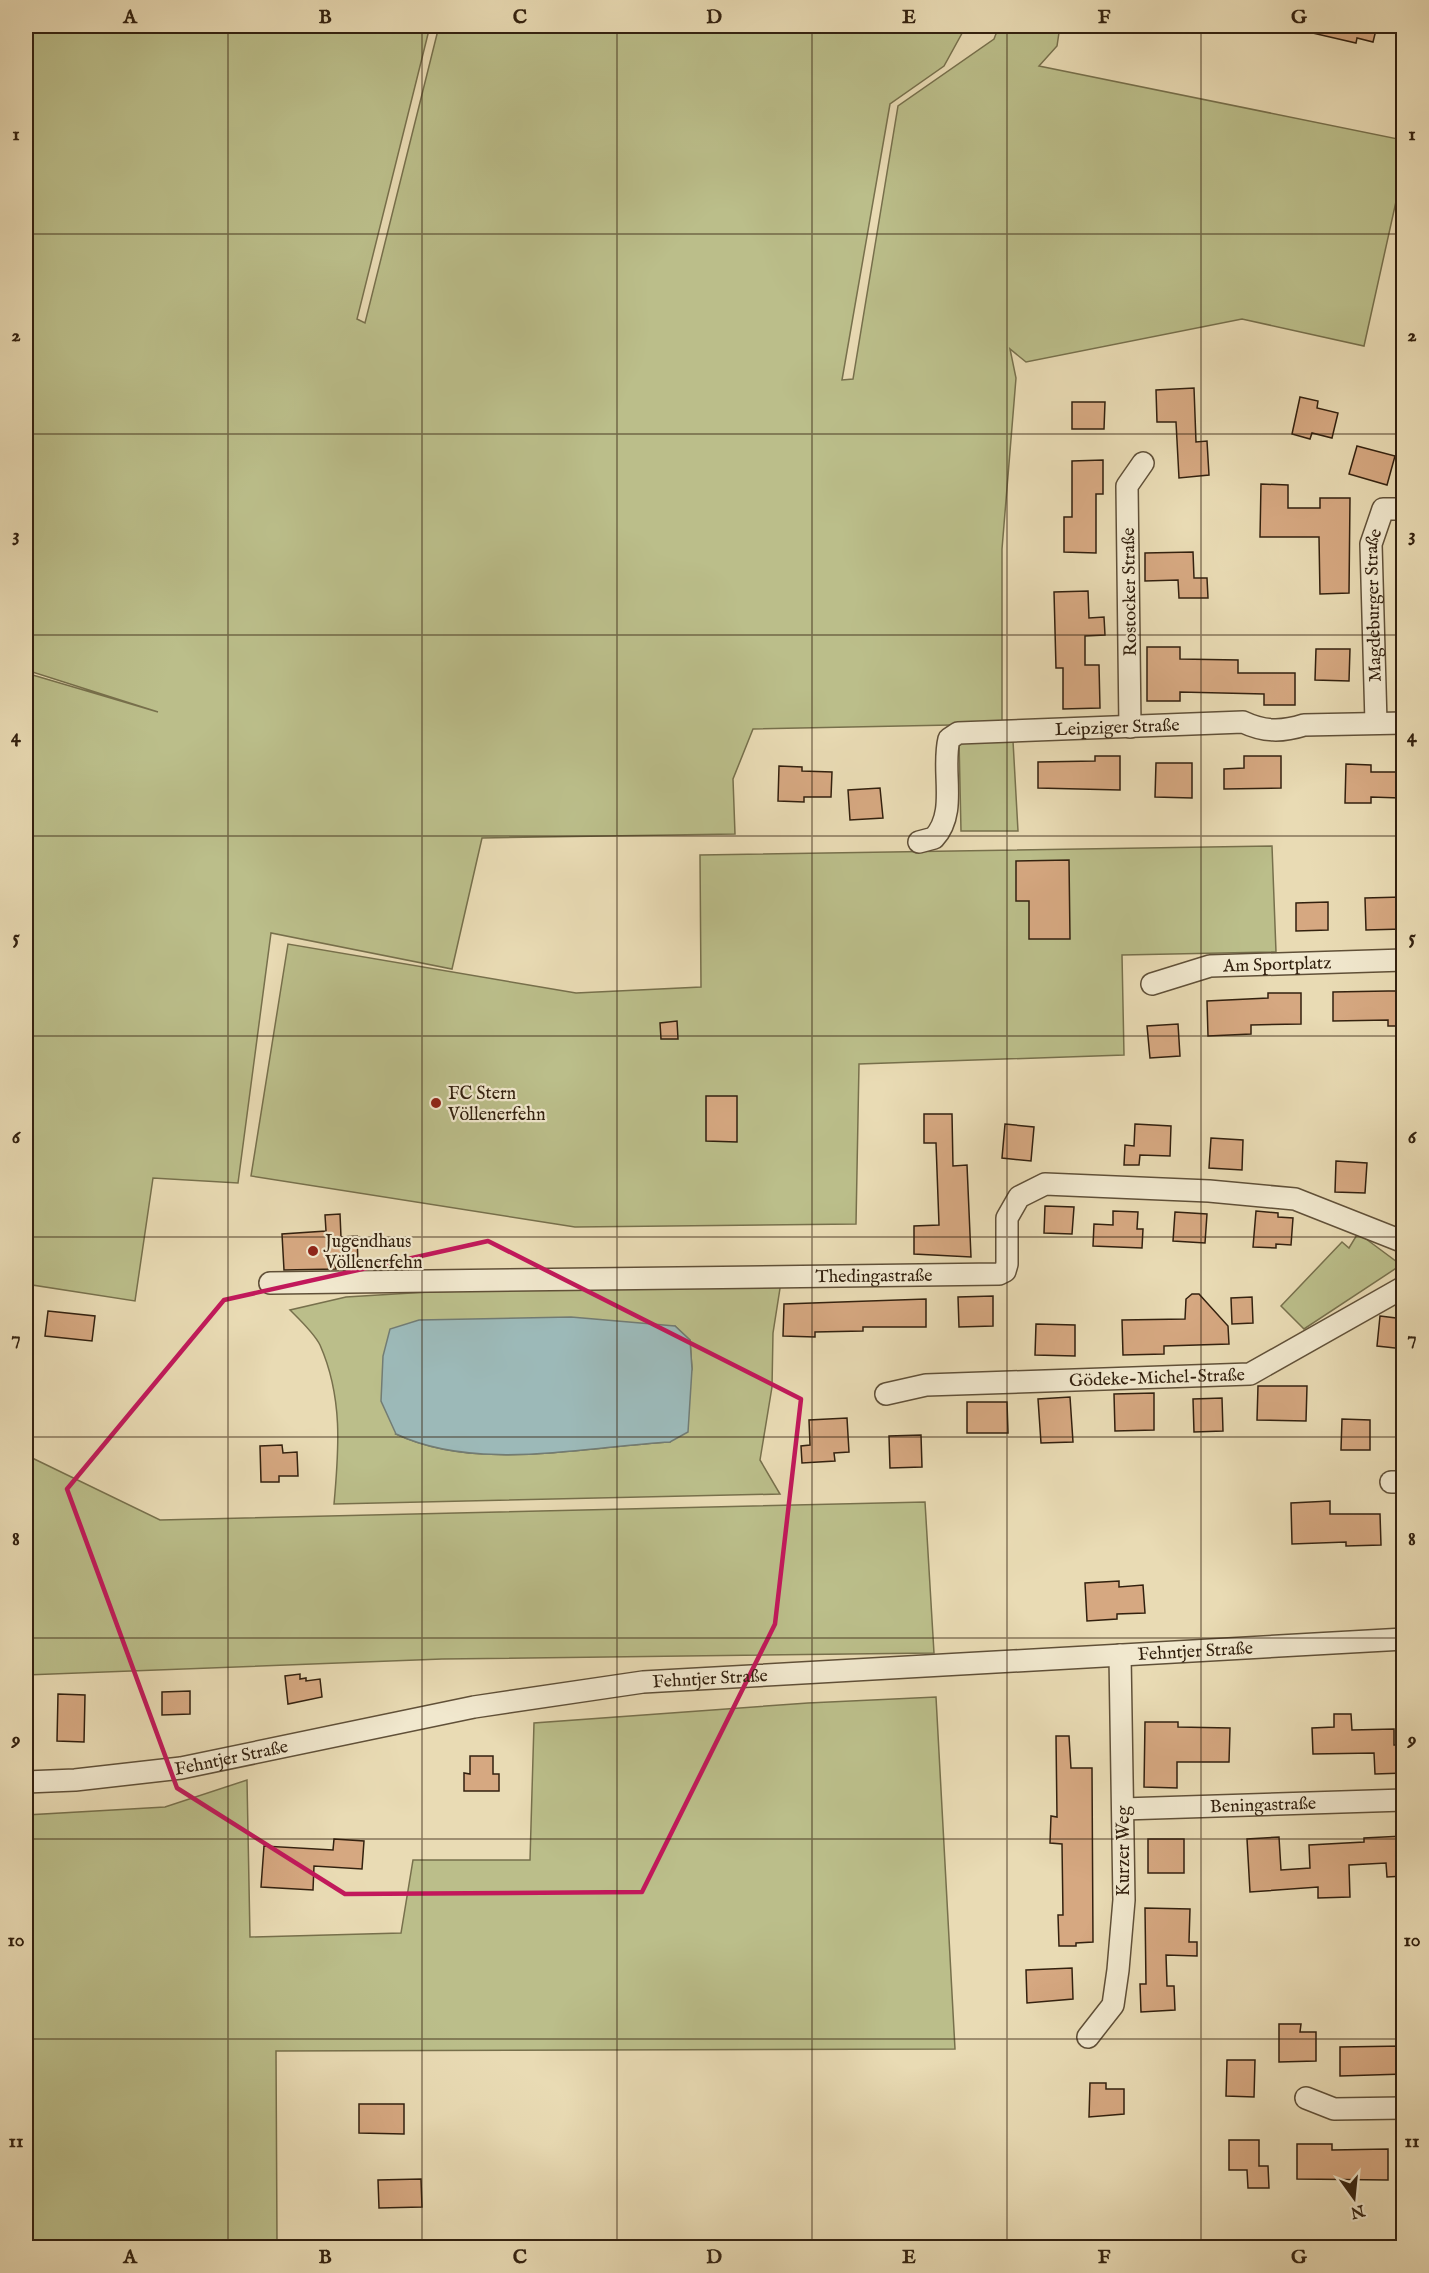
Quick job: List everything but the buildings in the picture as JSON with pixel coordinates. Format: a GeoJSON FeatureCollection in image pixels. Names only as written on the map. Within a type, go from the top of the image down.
{"type":"FeatureCollection","features":[{"type":"Feature","properties":{"kind":"street","name":"Rostocker Straße"},"geometry":{"type":"LineString","coordinates":[[1130,727],[1127,486],[1143,463]]}},
{"type":"Feature","properties":{"kind":"street","name":"Magdeburger Straße"},"geometry":{"type":"LineString","coordinates":[[1376,723],[1371,544],[1383,509],[1404,508]]}},
{"type":"Feature","properties":{"kind":"street","name":"Leipziger Straße"},"geometry":{"type":"LineString","coordinates":[[919,842],[934,838],[946,820],[945,753],[949,739],[958,733],[1243,722],[1260,731],[1289,730],[1304,725],[1404,723]]}},
{"type":"Feature","properties":{"kind":"street","name":"Am Sportplatz"},"geometry":{"type":"LineString","coordinates":[[1152,984],[1210,966],[1404,960]]}},
{"type":"Feature","properties":{"kind":"street","name":"Thedingastraße"},"geometry":{"type":"LineString","coordinates":[[270,1283],[999,1274],[1005,1271],[1007,1264],[1007,1218],[1019,1197],[1045,1184],[1287,1197],[1307,1202],[1404,1242]]}},
{"type":"Feature","properties":{"kind":"street","name":"Gödeke-Michel-Straße"},"geometry":{"type":"LineString","coordinates":[[886,1395],[926,1385],[1250,1374],[1404,1287]]}},
{"type":"Feature","properties":{"kind":"street","name":"Fehntjer Straße"},"geometry":{"type":"LineString","coordinates":[[26,1782],[75,1780],[181,1768],[474,1707],[604,1686],[1404,1639]]}},
{"type":"Feature","properties":{"kind":"street","name":"Kurzer Weg"},"geometry":{"type":"LineString","coordinates":[[1088,2037],[1113,2005],[1124,1900],[1120,1655]]}},
{"type":"Feature","properties":{"kind":"street","name":"Beningastraße"},"geometry":{"type":"LineString","coordinates":[[1122,1809],[1404,1800]]}},
{"type":"Feature","properties":{"kind":"street"},"geometry":{"type":"LineString","coordinates":[[1306,2098],[1334,2109],[1404,2108]]}},
{"type":"Feature","properties":{"kind":"highlighted area"},"geometry":{"type":"Polygon","coordinates":[[[488,1241],[801,1399],[775,1624],[642,1892],[345,1894],[177,1788],[67,1489],[224,1300],[488,1241]]]}},
{"type":"Feature","properties":{"kind":"green space"},"geometry":{"type":"Polygon","coordinates":[[[26,26],[430,26],[357,319],[365,323],[439,26],[966,26],[944,66],[890,104],[842,380],[853,379],[898,106],[994,39],[999,26],[1060,26],[1057,46],[1039,66],[1403,140],[1403,170],[1364,346],[1242,319],[1026,362],[1010,349],[1016,378],[1002,549],[1002,724],[753,729],[733,779],[735,834],[482,838],[452,969],[271,933],[238,1183],[153,1178],[135,1301],[26,1284],[26,673],[158,712],[26,670],[26,26]]]}},
{"type":"Feature","properties":{"kind":"green space"},"geometry":{"type":"Polygon","coordinates":[[[959,740],[1013,741],[1018,831],[961,831],[959,740]]]}},
{"type":"Feature","properties":{"kind":"green space"},"geometry":{"type":"Polygon","coordinates":[[[1272,846],[1276,952],[1122,955],[1124,1055],[859,1064],[856,1224],[575,1227],[251,1176],[288,944],[576,993],[701,987],[700,855],[1272,846]]]}},
{"type":"Feature","properties":{"kind":"green space"},"geometry":{"type":"Polygon","coordinates":[[[1358,1233],[1401,1265],[1304,1329],[1281,1306],[1342,1242],[1349,1248],[1358,1233]]]}},
{"type":"Feature","properties":{"kind":"green space"},"geometry":{"type":"Polygon","coordinates":[[[781,1282],[773,1333],[772,1387],[760,1460],[780,1494],[334,1504],[338,1443],[333,1384],[320,1345],[290,1310],[346,1297],[428,1292],[781,1282]],[[675,1326],[396,1434],[427,1445],[461,1452],[495,1455],[566,1452],[670,1442],[692,1369],[690,1340],[675,1326]]]}},
{"type":"Feature","properties":{"kind":"green space"},"geometry":{"type":"Polygon","coordinates":[[[26,1455],[160,1520],[925,1502],[934,1653],[442,1659],[26,1675],[26,1455]]]}},
{"type":"Feature","properties":{"kind":"green space"},"geometry":{"type":"Polygon","coordinates":[[[936,1697],[955,2049],[276,2051],[277,2241],[376,2247],[26,2247],[26,1815],[165,1807],[247,1780],[250,1937],[401,1933],[413,1860],[530,1860],[534,1723],[808,1703],[936,1697]]]}},
{"type":"Feature","properties":{"kind":"water"},"geometry":{"type":"Polygon","coordinates":[[[571,1317],[675,1326],[690,1340],[692,1369],[688,1432],[670,1442],[566,1452],[495,1455],[461,1452],[427,1445],[396,1434],[381,1401],[383,1356],[390,1329],[419,1320],[571,1317]]]}},
{"type":"Feature","properties":{"kind":"place","name":"FC Stern Völlenerfehn"},"geometry":{"type":"Point","coordinates":[436,1103]}},
{"type":"Feature","properties":{"kind":"place","name":"Jugendhaus Völlenerfehn"},"geometry":{"type":"Point","coordinates":[313,1251]}}]}
